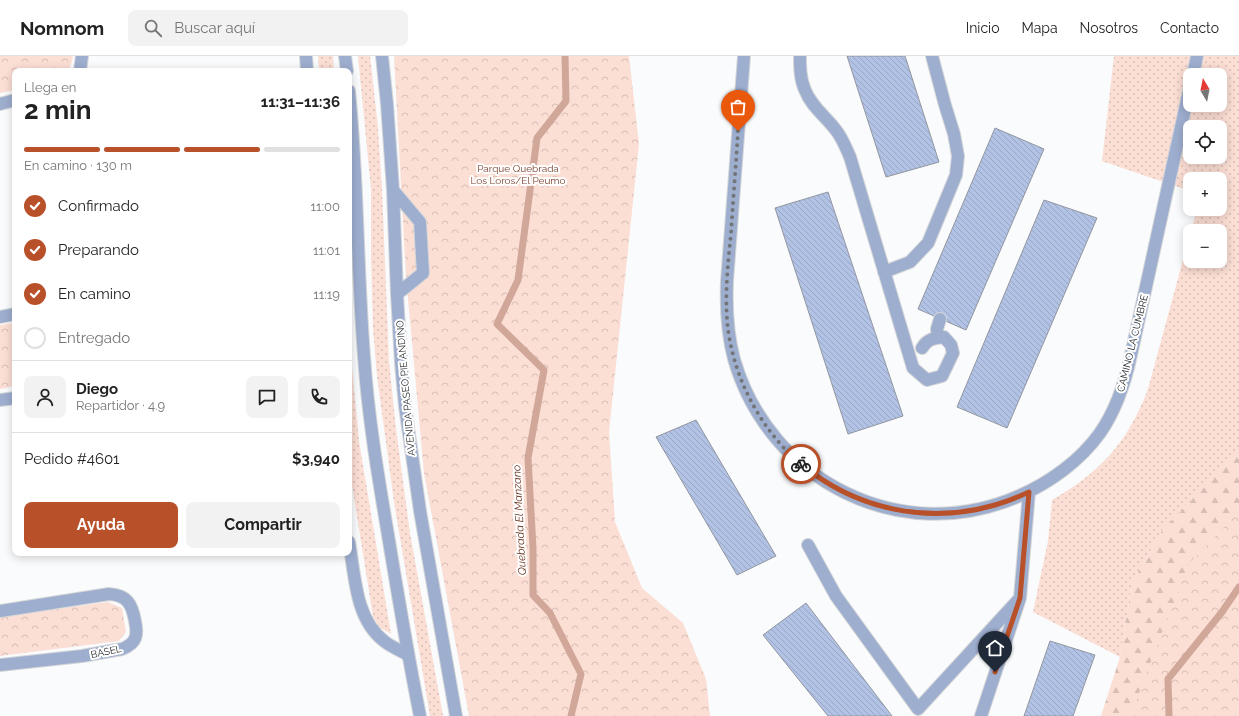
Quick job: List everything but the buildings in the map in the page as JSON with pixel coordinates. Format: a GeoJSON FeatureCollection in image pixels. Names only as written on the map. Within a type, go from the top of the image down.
{"type":"FeatureCollection","features":[{"type":"Feature","properties":{"kind":"street"},"geometry":{"type":"LineString","coordinates":[[81,68],[82,56]]}},
{"type":"Feature","properties":{"kind":"street"},"geometry":{"type":"LineString","coordinates":[[306,56],[307,68]]}},
{"type":"Feature","properties":{"kind":"street"},"geometry":{"type":"LineString","coordinates":[[345,56],[347,68]]}},
{"type":"Feature","properties":{"kind":"street","name":"AVENIDA PASEO PIE ANDINO"},"geometry":{"type":"LineString","coordinates":[[382,56],[393,190],[401,363],[410,447],[456,716]]}},
{"type":"Feature","properties":{"kind":"street","name":"CAMINO LA CUMBRE"},"geometry":{"type":"LineString","coordinates":[[744,56],[726,306],[730,340],[734,358],[746,390],[762,419],[785,449],[810,472],[841,491],[860,500],[884,508],[904,512],[931,514],[953,513],[995,505],[1029,492],[1047,482],[1064,469],[1083,453],[1099,434],[1111,415],[1120,395],[1132,355],[1184,112]]}},
{"type":"Feature","properties":{"kind":"street"},"geometry":{"type":"LineString","coordinates":[[800,56],[800,74],[805,90],[817,110],[836,130],[850,157],[913,368],[927,380],[942,376],[953,353],[951,345],[944,337],[934,338],[925,343],[922,348]]}},
{"type":"Feature","properties":{"kind":"street"},"geometry":{"type":"LineString","coordinates":[[884,272],[910,262],[928,243],[956,175],[958,156],[954,134],[932,56]]}},
{"type":"Feature","properties":{"kind":"street"},"geometry":{"type":"LineString","coordinates":[[1194,68],[1197,56]]}},
{"type":"Feature","properties":{"kind":"street"},"geometry":{"type":"LineString","coordinates":[[0,104],[12,101]]}},
{"type":"Feature","properties":{"kind":"street"},"geometry":{"type":"LineString","coordinates":[[352,127],[357,186],[363,349],[368,398],[379,481],[408,655],[420,716]]}},
{"type":"Feature","properties":{"kind":"street"},"geometry":{"type":"LineString","coordinates":[[393,190],[420,222],[423,273],[397,294]]}},
{"type":"Feature","properties":{"kind":"street"},"geometry":{"type":"LineString","coordinates":[[0,317],[12,315]]}},
{"type":"Feature","properties":{"kind":"street"},"geometry":{"type":"LineString","coordinates":[[938,338],[937,329],[940,319]]}},
{"type":"Feature","properties":{"kind":"street"},"geometry":{"type":"LineString","coordinates":[[0,400],[12,398]]}},
{"type":"Feature","properties":{"kind":"street"},"geometry":{"type":"LineString","coordinates":[[980,716],[1020,598],[1029,492]]}},
{"type":"Feature","properties":{"kind":"street"},"geometry":{"type":"LineString","coordinates":[[808,545],[836,596],[918,709],[1020,598]]}},
{"type":"Feature","properties":{"kind":"street"},"geometry":{"type":"LineString","coordinates":[[351,556],[359,601],[363,614],[369,625],[384,642],[408,655]]}},
{"type":"Feature","properties":{"kind":"street","name":"BASEL"},"geometry":{"type":"LineString","coordinates":[[0,611],[115,594],[125,599],[131,605],[134,612],[136,636],[133,643],[122,649],[82,656],[0,665]]}},
{"type":"Feature","properties":{"kind":"green space"},"geometry":{"type":"Polygon","coordinates":[[[0,56],[73,57],[70,68],[12,68],[12,91],[0,93],[0,56]]]}},
{"type":"Feature","properties":{"kind":"green space"},"geometry":{"type":"Polygon","coordinates":[[[318,56],[333,56],[334,68],[319,68],[318,56]]]}},
{"type":"Feature","properties":{"kind":"green space"},"geometry":{"type":"Polygon","coordinates":[[[358,56],[370,56],[378,128],[389,361],[396,429],[410,533],[443,716],[430,716],[394,502],[377,376],[373,329],[371,189],[358,56]]]}},
{"type":"Feature","properties":{"kind":"green space","name":"Parque Quebrada Los Loros/El Peumo"},"geometry":{"type":"Polygon","coordinates":[[[394,56],[629,56],[639,144],[609,432],[615,522],[642,588],[683,623],[706,679],[710,716],[469,716],[424,473],[406,277],[394,56]]]}},
{"type":"Feature","properties":{"kind":"green space"},"geometry":{"type":"Polygon","coordinates":[[[1114,56],[1239,56],[1239,452],[1163,529],[1132,583],[1120,657],[1033,612],[1048,541],[1052,500],[1099,467],[1122,440],[1131,425],[1148,389],[1183,260],[1183,268],[1227,268],[1227,224],[1193,224],[1195,216],[1227,216],[1227,172],[1183,172],[1183,189],[1102,161],[1114,56]]]}},
{"type":"Feature","properties":{"kind":"green space"},"geometry":{"type":"Polygon","coordinates":[[[12,323],[12,387],[0,389],[0,325],[12,323]]]}},
{"type":"Feature","properties":{"kind":"green space"},"geometry":{"type":"Polygon","coordinates":[[[352,368],[359,441],[391,634],[379,627],[373,616],[352,486],[352,368]]]}},
{"type":"Feature","properties":{"kind":"green space"},"geometry":{"type":"Polygon","coordinates":[[[1239,452],[1239,716],[1101,716],[1120,657],[1132,583],[1163,529],[1239,452]]]}},
{"type":"Feature","properties":{"kind":"green space"},"geometry":{"type":"Polygon","coordinates":[[[1239,512],[1239,716],[1132,716],[1140,690],[1189,563],[1239,512]]]}},
{"type":"Feature","properties":{"kind":"green space"},"geometry":{"type":"Polygon","coordinates":[[[108,602],[122,608],[126,632],[119,641],[0,656],[0,617],[108,602]]]}},
{"type":"Feature","properties":{"kind":"waterway","name":"Quebrada El Manzano"},"geometry":{"type":"LineString","coordinates":[[565,56],[566,101],[537,138],[518,280],[497,324],[544,370],[528,458],[533,548],[533,595],[550,613],[581,674],[571,716]]}},
{"type":"Feature","properties":{"kind":"waterway"},"geometry":{"type":"LineString","coordinates":[[1169,716],[1168,679],[1222,612],[1239,587]]}},
{"type":"Feature","properties":{"kind":"way so far"},"geometry":{"type":"LineString","coordinates":[[738,131],[726,306],[730,340],[739,373],[753,404],[772,435],[801,464]]}},
{"type":"Feature","properties":{"kind":"route"},"geometry":{"type":"LineString","coordinates":[[801,464],[823,481],[860,500],[884,508],[904,512],[931,514],[975,510],[995,505],[1029,492],[1020,598],[995,672]]}}]}
